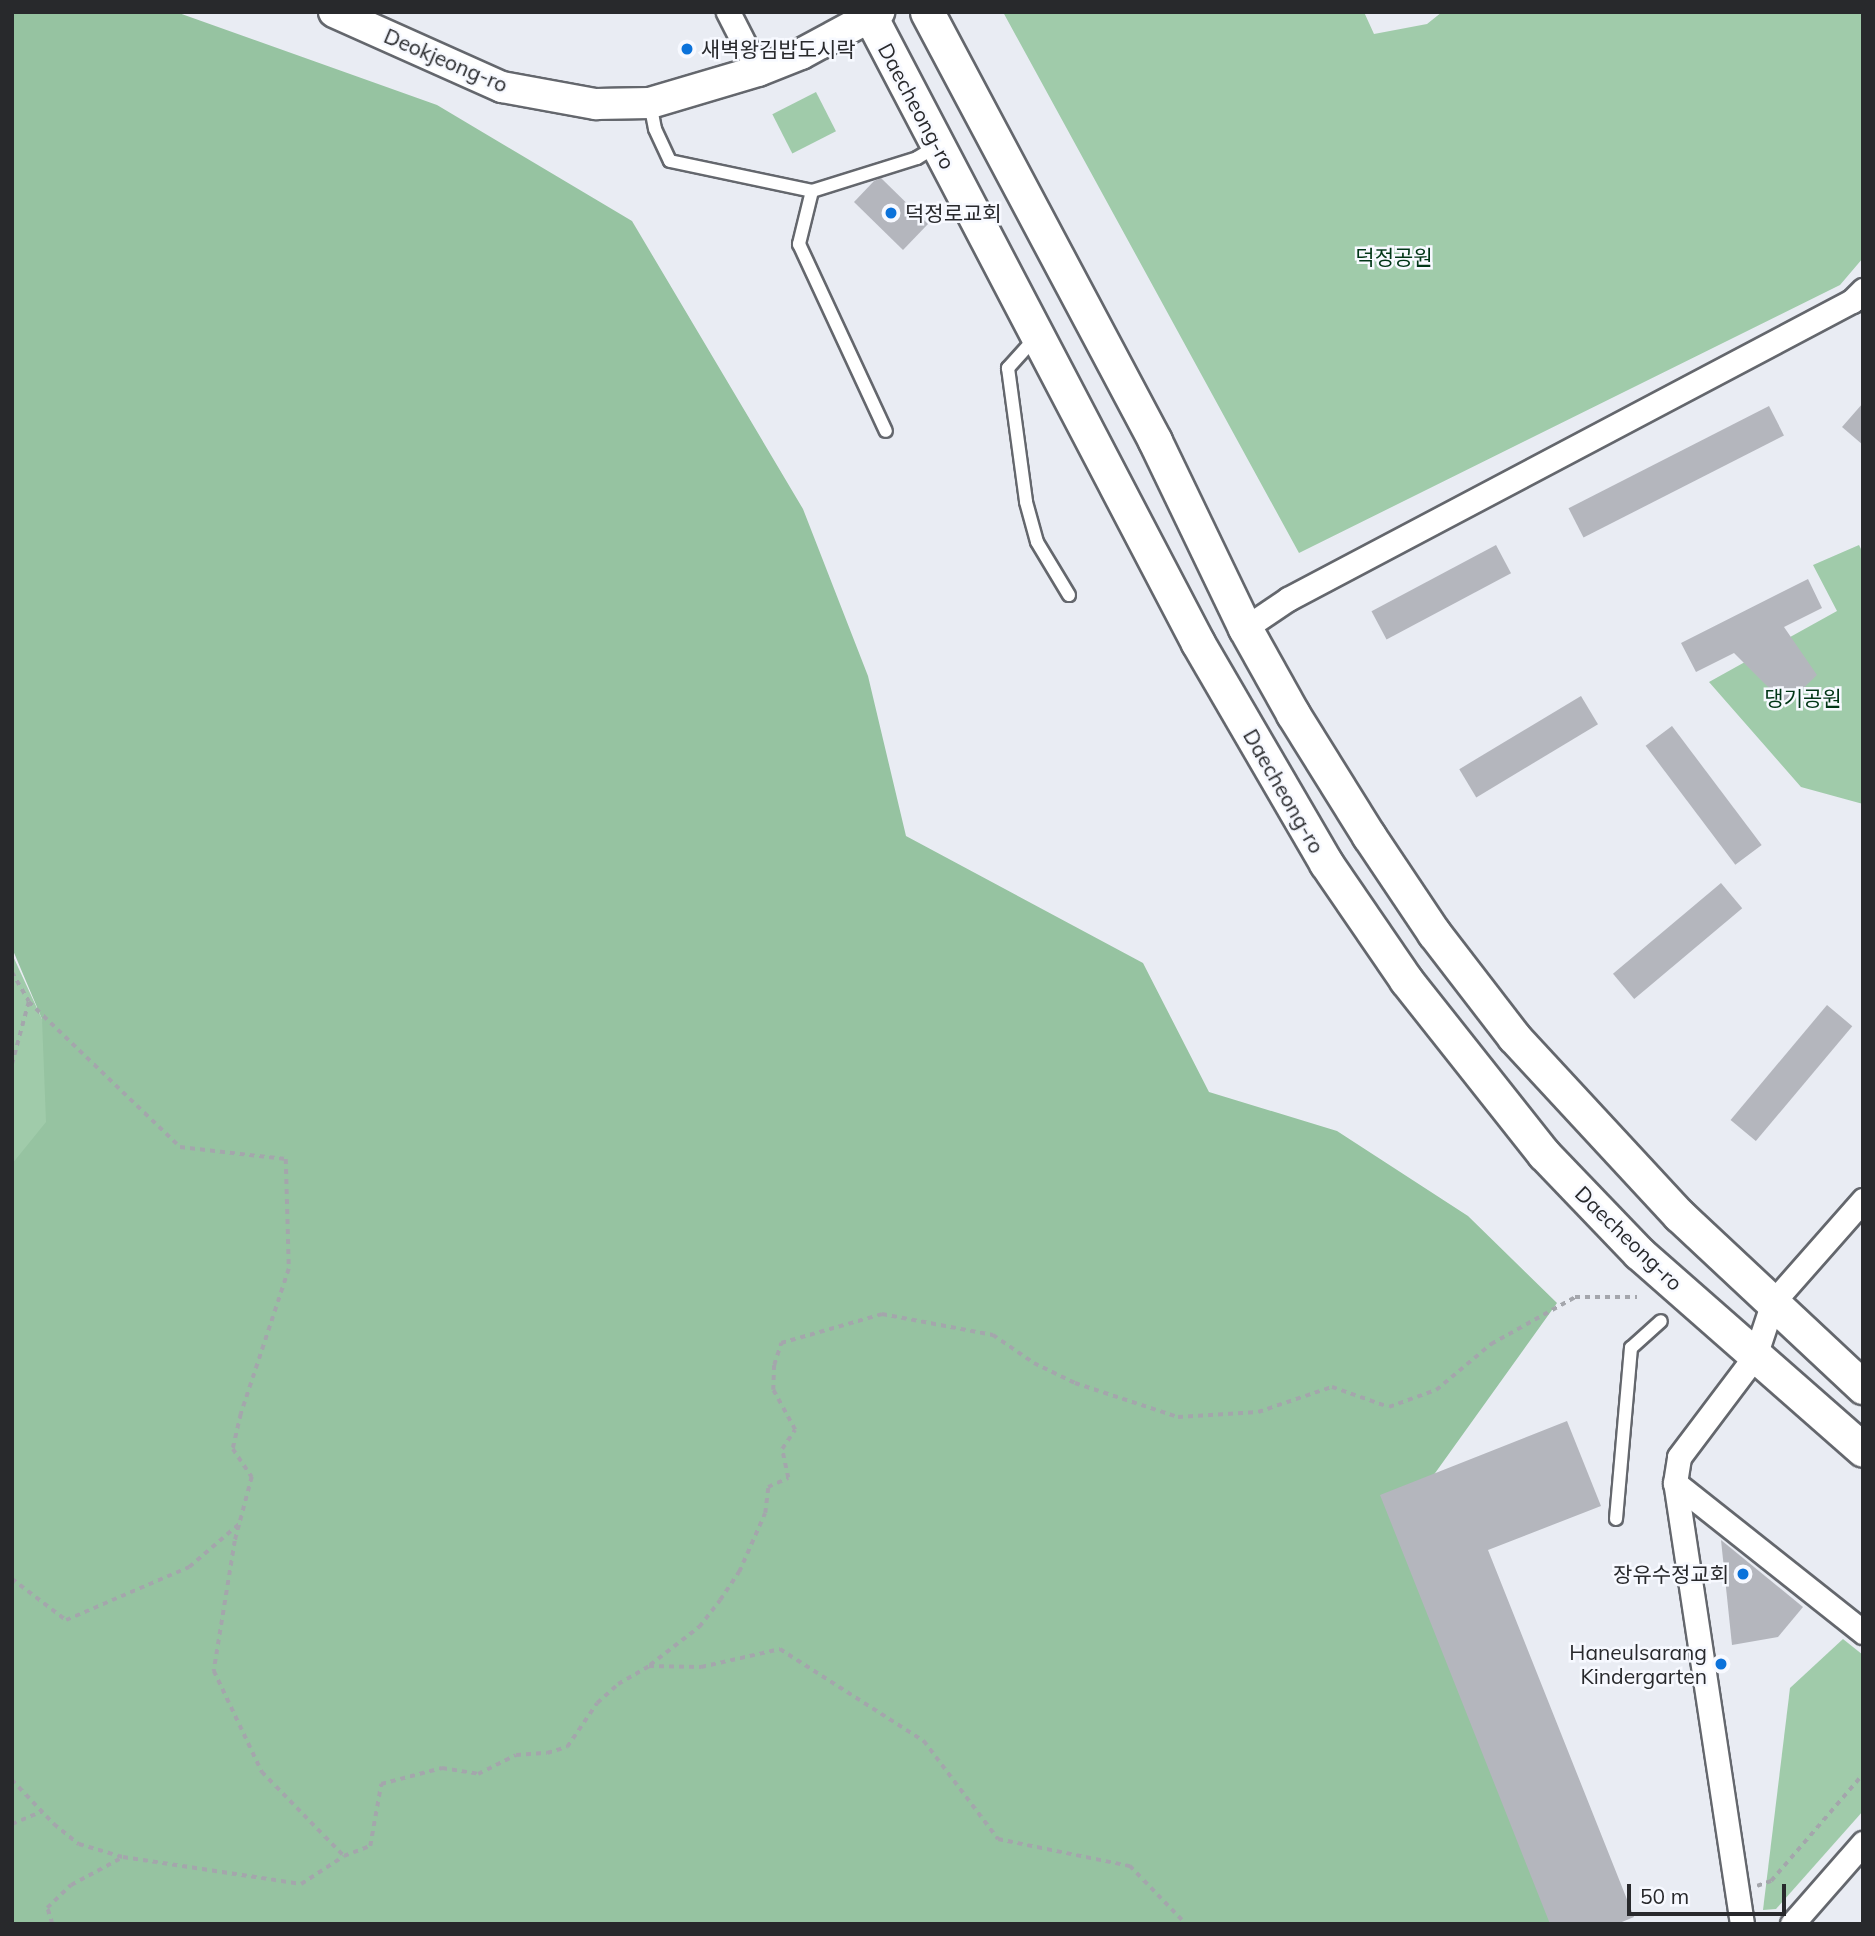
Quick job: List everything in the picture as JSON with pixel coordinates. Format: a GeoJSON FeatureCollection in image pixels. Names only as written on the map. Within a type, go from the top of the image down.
{"type":"FeatureCollection","features":[{"type":"Feature","properties":{"kind":"main road"},"geometry":{"type":"LineString","coordinates":[[927,12],[1156,441],[1245,628],[1293,714],[1368,836],[1434,933],[1514,1037],[1679,1215],[1863,1387]]}},
{"type":"Feature","properties":{"kind":"main road","name":"Daecheong-ro"},"geometry":{"type":"LineString","coordinates":[[872,14],[937,146],[1198,643],[1325,863],[1406,980],[1544,1154],[1639,1252],[1863,1450]]}},
{"type":"Feature","properties":{"kind":"street","name":"Deokjeong-ro"},"geometry":{"type":"LineString","coordinates":[[334,12],[502,87],[596,104],[650,103],[758,71],[801,54],[872,14]]}},
{"type":"Feature","properties":{"kind":"street"},"geometry":{"type":"LineString","coordinates":[[728,12],[758,71]]}},
{"type":"Feature","properties":{"kind":"street"},"geometry":{"type":"LineString","coordinates":[[1245,628],[1300,592],[1852,302],[1863,290]]}},
{"type":"Feature","properties":{"kind":"street"},"geometry":{"type":"LineString","coordinates":[[1742,1924],[1675,1483],[1679,1457],[1755,1356],[1773,1302],[1863,1200]]}},
{"type":"Feature","properties":{"kind":"street"},"geometry":{"type":"LineString","coordinates":[[1675,1483],[1863,1632]]}},
{"type":"Feature","properties":{"kind":"street"},"geometry":{"type":"LineString","coordinates":[[1792,1924],[1863,1843]]}},
{"type":"Feature","properties":{"kind":"lane"},"geometry":{"type":"LineString","coordinates":[[650,103],[654,129],[670,162],[811,191],[917,158],[937,146]]}},
{"type":"Feature","properties":{"kind":"lane"},"geometry":{"type":"LineString","coordinates":[[811,191],[799,244],[886,431]]}},
{"type":"Feature","properties":{"kind":"lane"},"geometry":{"type":"LineString","coordinates":[[1038,334],[1008,368],[1026,502],[1037,542],[1069,595]]}},
{"type":"Feature","properties":{"kind":"lane"},"geometry":{"type":"LineString","coordinates":[[1616,1519],[1631,1348],[1661,1321]]}},
{"type":"Feature","properties":{"kind":"path"},"geometry":{"type":"LineString","coordinates":[[12,972],[29,1002],[180,1147],[286,1159],[289,1269],[240,1414],[233,1449],[252,1477],[240,1524],[214,1671],[262,1773],[344,1856]]}},
{"type":"Feature","properties":{"kind":"path"},"geometry":{"type":"LineString","coordinates":[[12,1065],[29,1002]]}},
{"type":"Feature","properties":{"kind":"path"},"geometry":{"type":"LineString","coordinates":[[12,1780],[79,1844],[123,1857],[301,1884],[344,1856],[370,1846],[381,1784],[442,1768],[478,1773],[516,1755],[547,1753],[567,1747],[597,1703],[618,1684],[649,1666],[699,1627],[739,1572],[765,1513],[768,1487],[788,1478],[782,1449],[795,1430],[773,1391],[774,1364],[781,1343],[882,1314],[993,1335],[1034,1363],[1074,1383],[1178,1417],[1258,1412],[1332,1387],[1389,1407],[1436,1390],[1491,1344],[1575,1297],[1637,1297]]}},
{"type":"Feature","properties":{"kind":"path"},"geometry":{"type":"LineString","coordinates":[[12,1579],[66,1620],[189,1567],[240,1524]]}},
{"type":"Feature","properties":{"kind":"path"},"geometry":{"type":"LineString","coordinates":[[649,1666],[701,1667],[780,1649],[924,1741],[998,1839],[1130,1866],[1186,1924]]}},
{"type":"Feature","properties":{"kind":"path"},"geometry":{"type":"LineString","coordinates":[[1738,1894],[1771,1881],[1863,1774]]}},
{"type":"Feature","properties":{"kind":"path"},"geometry":{"type":"LineString","coordinates":[[12,1824],[42,1811]]}},
{"type":"Feature","properties":{"kind":"path"},"geometry":{"type":"LineString","coordinates":[[52,1924],[47,1908],[71,1885],[123,1857]]}},
{"type":"Feature","properties":{"kind":"green space"},"geometry":{"type":"Polygon","coordinates":[[[12,12],[176,12],[437,105],[632,221],[803,509],[868,676],[906,836],[1143,963],[1209,1092],[1337,1131],[1468,1216],[1557,1303],[1395,1529],[1573,1924],[12,1924],[12,1164],[46,1122],[42,1019],[12,948],[12,12]]]}},
{"type":"Feature","properties":{"kind":"green space","name":"덕정공원"},"geometry":{"type":"Polygon","coordinates":[[[1003,12],[1364,12],[1374,34],[1427,24],[1442,12],[1863,12],[1863,258],[1840,285],[1299,553],[1003,12]]]}},
{"type":"Feature","properties":{"kind":"green space"},"geometry":{"type":"Polygon","coordinates":[[[816,92],[836,131],[792,153],[772,114],[816,92]]]}},
{"type":"Feature","properties":{"kind":"green space","name":"댕기공원"},"geometry":{"type":"Polygon","coordinates":[[[1859,545],[1863,553],[1863,804],[1801,787],[1709,682],[1837,611],[1813,565],[1859,545]]]}},
{"type":"Feature","properties":{"kind":"green space"},"geometry":{"type":"Polygon","coordinates":[[[12,954],[42,1019],[73,1126],[12,1177],[12,954]]]}},
{"type":"Feature","properties":{"kind":"green space"},"geometry":{"type":"Polygon","coordinates":[[[1843,1639],[1863,1655],[1863,1811],[1776,1909],[1763,1910],[1790,1688],[1843,1639]]]}},
{"type":"Feature","properties":{"kind":"building","name":"덕정로교회"},"geometry":{"type":"Polygon","coordinates":[[[881,178],[928,224],[903,250],[854,202],[874,181],[881,178]]]}},
{"type":"Feature","properties":{"kind":"building"},"geometry":{"type":"Polygon","coordinates":[[[1863,403],[1863,445],[1842,427],[1863,403]]]}},
{"type":"Feature","properties":{"kind":"building"},"geometry":{"type":"Polygon","coordinates":[[[1769,406],[1784,435],[1584,538],[1569,508],[1769,406]]]}},
{"type":"Feature","properties":{"kind":"building"},"geometry":{"type":"Polygon","coordinates":[[[1496,545],[1511,573],[1387,639],[1372,611],[1496,545]]]}},
{"type":"Feature","properties":{"kind":"building"},"geometry":{"type":"Polygon","coordinates":[[[1808,579],[1822,608],[1784,627],[1817,675],[1786,705],[1734,653],[1696,672],[1681,643],[1808,579]]]}},
{"type":"Feature","properties":{"kind":"building"},"geometry":{"type":"Polygon","coordinates":[[[1581,696],[1598,724],[1476,797],[1459,769],[1581,696]]]}},
{"type":"Feature","properties":{"kind":"building"},"geometry":{"type":"Polygon","coordinates":[[[1672,726],[1762,845],[1735,865],[1646,746],[1672,726]]]}},
{"type":"Feature","properties":{"kind":"building"},"geometry":{"type":"Polygon","coordinates":[[[1721,883],[1742,908],[1634,999],[1613,974],[1721,883]]]}},
{"type":"Feature","properties":{"kind":"building"},"geometry":{"type":"Polygon","coordinates":[[[1827,1005],[1852,1026],[1756,1141],[1731,1120],[1827,1005]]]}},
{"type":"Feature","properties":{"kind":"building"},"geometry":{"type":"Polygon","coordinates":[[[1567,1421],[1601,1506],[1488,1550],[1634,1917],[1617,1924],[1550,1924],[1380,1495],[1567,1421]]]}},
{"type":"Feature","properties":{"kind":"building","name":"장유수정교회"},"geometry":{"type":"Polygon","coordinates":[[[1721,1540],[1803,1607],[1778,1637],[1732,1645],[1721,1540]]]}},
{"type":"Feature","properties":{"kind":"place","name":"새벽왕김밥도시락"},"geometry":{"type":"Point","coordinates":[687,49]}},
{"type":"Feature","properties":{"kind":"place","name":"덕정로교회"},"geometry":{"type":"Point","coordinates":[891,213]}},
{"type":"Feature","properties":{"kind":"place","name":"장유수정교회"},"geometry":{"type":"Point","coordinates":[1743,1574]}},
{"type":"Feature","properties":{"kind":"place","name":"Haneulsarang Kindergarten"},"geometry":{"type":"Point","coordinates":[1721,1664]}}]}
